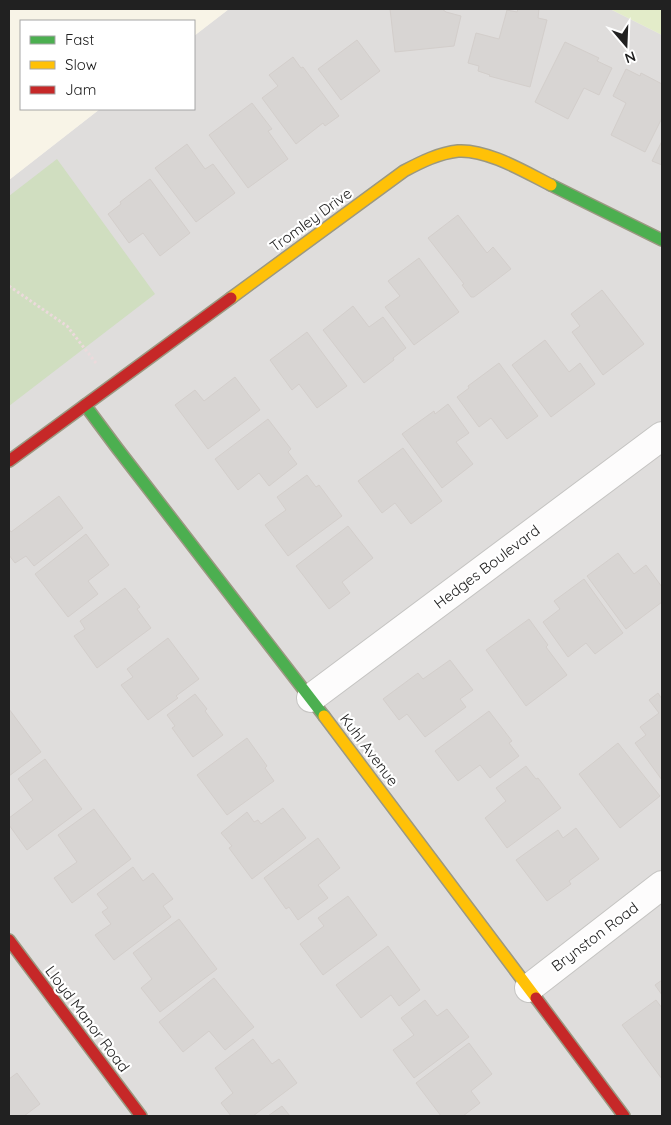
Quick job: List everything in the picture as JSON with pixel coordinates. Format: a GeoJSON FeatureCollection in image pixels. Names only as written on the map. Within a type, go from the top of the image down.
{"type":"FeatureCollection","features":[{"type":"Feature","properties":{"kind":"street","name":"Tromley Drive"},"geometry":{"type":"LineString","coordinates":[[9,461],[404,171],[422,161],[446,153],[468,150],[491,156],[662,240]]}},
{"type":"Feature","properties":{"kind":"street","name":"Kuhl Avenue"},"geometry":{"type":"LineString","coordinates":[[85,405],[311,698],[624,1116]]}},
{"type":"Feature","properties":{"kind":"street","name":"Hedges Boulevard"},"geometry":{"type":"LineString","coordinates":[[311,698],[662,436]]}},
{"type":"Feature","properties":{"kind":"street","name":"Brynston Road"},"geometry":{"type":"LineString","coordinates":[[529,988],[662,885]]}},
{"type":"Feature","properties":{"kind":"street","name":"Lloyd Manor Road"},"geometry":{"type":"LineString","coordinates":[[9,940],[141,1116]]}},
{"type":"Feature","properties":{"kind":"path"},"geometry":{"type":"LineString","coordinates":[[9,286],[67,326],[97,365]]}},
{"type":"Feature","properties":{"kind":"shaded area"},"geometry":{"type":"Polygon","coordinates":[[[9,9],[229,9],[195,35],[195,20],[20,20],[20,110],[99,110],[9,180],[9,9]]]}},
{"type":"Feature","properties":{"kind":"shaded area"},"geometry":{"type":"Polygon","coordinates":[[[229,9],[610,9],[662,35],[662,1116],[9,1116],[9,180],[99,110],[195,110],[195,35],[229,9]]]}},
{"type":"Feature","properties":{"kind":"green space"},"geometry":{"type":"Polygon","coordinates":[[[610,9],[662,9],[662,35],[610,9]]]}},
{"type":"Feature","properties":{"kind":"green space"},"geometry":{"type":"Polygon","coordinates":[[[57,159],[155,294],[9,406],[9,196],[57,159]]]}},
{"type":"Feature","properties":{"kind":"building"},"geometry":{"type":"Polygon","coordinates":[[[390,9],[442,9],[461,16],[454,46],[395,52],[390,9]]]}},
{"type":"Feature","properties":{"kind":"building"},"geometry":{"type":"Polygon","coordinates":[[[518,9],[539,9],[538,18],[547,20],[530,87],[489,76],[478,71],[479,66],[468,63],[476,33],[499,39],[507,10],[517,12],[518,9]]]}},
{"type":"Feature","properties":{"kind":"building"},"geometry":{"type":"Polygon","coordinates":[[[357,40],[380,71],[341,100],[318,69],[357,40]]]}},
{"type":"Feature","properties":{"kind":"building"},"geometry":{"type":"Polygon","coordinates":[[[565,42],[599,58],[597,61],[612,68],[599,95],[584,88],[568,119],[535,102],[565,42]]]}},
{"type":"Feature","properties":{"kind":"building"},"geometry":{"type":"Polygon","coordinates":[[[293,57],[301,68],[303,67],[339,116],[325,126],[323,123],[296,144],[262,98],[278,86],[269,75],[293,57]]]}},
{"type":"Feature","properties":{"kind":"building"},"geometry":{"type":"Polygon","coordinates":[[[626,69],[640,76],[641,73],[662,84],[662,118],[645,152],[611,135],[626,103],[613,96],[626,69]]]}},
{"type":"Feature","properties":{"kind":"building"},"geometry":{"type":"Polygon","coordinates":[[[252,103],[272,129],[268,131],[288,159],[248,188],[209,135],[252,103]]]}},
{"type":"Feature","properties":{"kind":"building"},"geometry":{"type":"Polygon","coordinates":[[[662,141],[662,165],[652,161],[662,141]]]}},
{"type":"Feature","properties":{"kind":"building"},"geometry":{"type":"Polygon","coordinates":[[[187,144],[205,169],[213,164],[235,193],[196,222],[155,168],[187,144]]]}},
{"type":"Feature","properties":{"kind":"building"},"geometry":{"type":"Polygon","coordinates":[[[150,179],[190,233],[160,256],[143,233],[129,243],[108,214],[121,204],[120,202],[150,179]]]}},
{"type":"Feature","properties":{"kind":"building"},"geometry":{"type":"Polygon","coordinates":[[[458,215],[487,253],[493,247],[511,269],[474,297],[471,297],[462,285],[464,284],[428,238],[458,215]]]}},
{"type":"Feature","properties":{"kind":"building"},"geometry":{"type":"Polygon","coordinates":[[[419,258],[459,312],[414,345],[385,307],[400,296],[388,281],[419,258]]]}},
{"type":"Feature","properties":{"kind":"building"},"geometry":{"type":"Polygon","coordinates":[[[602,290],[644,344],[603,375],[572,332],[580,326],[571,314],[602,290]]]}},
{"type":"Feature","properties":{"kind":"building"},"geometry":{"type":"Polygon","coordinates":[[[353,306],[369,327],[383,317],[406,348],[393,358],[394,360],[364,383],[323,330],[353,306]]]}},
{"type":"Feature","properties":{"kind":"building"},"geometry":{"type":"Polygon","coordinates":[[[307,332],[347,386],[317,408],[299,384],[292,390],[270,360],[307,332]]]}},
{"type":"Feature","properties":{"kind":"building"},"geometry":{"type":"Polygon","coordinates":[[[545,340],[569,372],[580,363],[595,384],[551,417],[512,365],[545,340]]]}},
{"type":"Feature","properties":{"kind":"building"},"geometry":{"type":"Polygon","coordinates":[[[499,363],[538,416],[507,439],[491,418],[479,427],[457,397],[469,388],[468,386],[499,363]]]}},
{"type":"Feature","properties":{"kind":"building"},"geometry":{"type":"Polygon","coordinates":[[[235,377],[260,410],[208,449],[175,405],[195,390],[204,401],[235,377]]]}},
{"type":"Feature","properties":{"kind":"building"},"geometry":{"type":"Polygon","coordinates":[[[448,404],[469,433],[456,442],[473,464],[442,488],[402,434],[434,411],[435,414],[448,404]]]}},
{"type":"Feature","properties":{"kind":"building"},"geometry":{"type":"Polygon","coordinates":[[[268,419],[291,449],[288,452],[297,464],[269,486],[259,473],[238,490],[215,459],[268,419]]]}},
{"type":"Feature","properties":{"kind":"building"},"geometry":{"type":"Polygon","coordinates":[[[403,448],[442,501],[411,524],[395,503],[382,513],[358,481],[403,448]]]}},
{"type":"Feature","properties":{"kind":"building"},"geometry":{"type":"Polygon","coordinates":[[[307,475],[316,487],[319,485],[342,516],[288,556],[265,525],[286,510],[277,497],[307,475]]]}},
{"type":"Feature","properties":{"kind":"building"},"geometry":{"type":"Polygon","coordinates":[[[59,496],[83,528],[34,566],[26,556],[15,563],[9,555],[9,529],[11,532],[59,496]]]}},
{"type":"Feature","properties":{"kind":"building"},"geometry":{"type":"Polygon","coordinates":[[[348,526],[373,558],[342,582],[350,593],[329,609],[296,566],[348,526]]]}},
{"type":"Feature","properties":{"kind":"building"},"geometry":{"type":"Polygon","coordinates":[[[86,534],[109,565],[88,581],[98,594],[68,617],[35,574],[86,534]]]}},
{"type":"Feature","properties":{"kind":"building"},"geometry":{"type":"Polygon","coordinates":[[[618,553],[634,574],[646,565],[662,587],[662,602],[626,629],[587,576],[618,553]]]}},
{"type":"Feature","properties":{"kind":"building"},"geometry":{"type":"Polygon","coordinates":[[[584,579],[623,633],[595,654],[586,643],[568,657],[543,622],[560,609],[554,601],[584,579]]]}},
{"type":"Feature","properties":{"kind":"building"},"geometry":{"type":"Polygon","coordinates":[[[125,588],[140,607],[137,609],[151,628],[97,668],[74,636],[85,629],[80,621],[125,588]]]}},
{"type":"Feature","properties":{"kind":"building"},"geometry":{"type":"Polygon","coordinates":[[[529,619],[548,645],[546,647],[567,675],[526,706],[486,650],[529,619]]]}},
{"type":"Feature","properties":{"kind":"building"},"geometry":{"type":"Polygon","coordinates":[[[168,638],[199,679],[176,696],[178,698],[148,720],[121,685],[133,677],[127,669],[168,638]]]}},
{"type":"Feature","properties":{"kind":"building"},"geometry":{"type":"Polygon","coordinates":[[[450,660],[473,690],[460,699],[466,707],[425,737],[407,714],[399,720],[383,699],[418,673],[423,679],[450,660]]]}},
{"type":"Feature","properties":{"kind":"building"},"geometry":{"type":"Polygon","coordinates":[[[658,693],[662,699],[662,780],[635,743],[646,735],[640,727],[659,713],[649,700],[658,693]]]}},
{"type":"Feature","properties":{"kind":"building"},"geometry":{"type":"Polygon","coordinates":[[[195,694],[223,735],[193,757],[172,728],[175,726],[167,715],[195,694]]]}},
{"type":"Feature","properties":{"kind":"building"},"geometry":{"type":"Polygon","coordinates":[[[9,709],[41,752],[9,776],[9,709]]]}},
{"type":"Feature","properties":{"kind":"building"},"geometry":{"type":"Polygon","coordinates":[[[489,711],[512,741],[509,743],[519,756],[490,778],[480,765],[458,781],[435,751],[489,711]]]}},
{"type":"Feature","properties":{"kind":"building"},"geometry":{"type":"Polygon","coordinates":[[[247,738],[267,766],[265,768],[274,781],[227,815],[197,775],[247,738]]]}},
{"type":"Feature","properties":{"kind":"building"},"geometry":{"type":"Polygon","coordinates":[[[618,743],[660,796],[620,828],[579,774],[618,743]]]}},
{"type":"Feature","properties":{"kind":"building"},"geometry":{"type":"Polygon","coordinates":[[[45,759],[82,809],[27,850],[9,825],[9,818],[33,800],[18,779],[45,759]]]}},
{"type":"Feature","properties":{"kind":"building"},"geometry":{"type":"Polygon","coordinates":[[[526,766],[536,779],[538,778],[561,808],[507,848],[485,818],[506,801],[496,788],[526,766]]]}},
{"type":"Feature","properties":{"kind":"building"},"geometry":{"type":"Polygon","coordinates":[[[283,808],[306,838],[252,879],[229,848],[232,846],[221,833],[247,812],[254,822],[258,820],[261,824],[283,808]]]}},
{"type":"Feature","properties":{"kind":"building"},"geometry":{"type":"Polygon","coordinates":[[[94,809],[131,859],[72,903],[54,878],[77,862],[58,835],[94,809]]]}},
{"type":"Feature","properties":{"kind":"building"},"geometry":{"type":"Polygon","coordinates":[[[576,828],[599,859],[569,881],[571,884],[547,901],[516,860],[558,830],[563,838],[576,828]]]}},
{"type":"Feature","properties":{"kind":"building"},"geometry":{"type":"Polygon","coordinates":[[[318,838],[340,868],[318,885],[328,898],[298,920],[289,907],[286,909],[264,878],[318,838]]]}},
{"type":"Feature","properties":{"kind":"building"},"geometry":{"type":"Polygon","coordinates":[[[133,867],[143,881],[153,873],[173,899],[163,906],[171,917],[114,960],[95,935],[111,924],[102,912],[108,908],[97,894],[133,867]]]}},
{"type":"Feature","properties":{"kind":"building"},"geometry":{"type":"Polygon","coordinates":[[[348,896],[377,935],[323,975],[300,944],[324,926],[318,918],[348,896]]]}},
{"type":"Feature","properties":{"kind":"building"},"geometry":{"type":"Polygon","coordinates":[[[179,919],[217,969],[160,1012],[141,988],[152,979],[133,953],[179,919]]]}},
{"type":"Feature","properties":{"kind":"building"},"geometry":{"type":"Polygon","coordinates":[[[388,946],[420,990],[399,1006],[391,995],[361,1018],[336,985],[388,946]]]}},
{"type":"Feature","properties":{"kind":"building"},"geometry":{"type":"Polygon","coordinates":[[[214,978],[254,1027],[225,1050],[209,1031],[183,1052],[159,1022],[214,978]]]}},
{"type":"Feature","properties":{"kind":"building"},"geometry":{"type":"Polygon","coordinates":[[[662,980],[662,995],[655,985],[662,980]]]}},
{"type":"Feature","properties":{"kind":"building"},"geometry":{"type":"Polygon","coordinates":[[[425,1000],[437,1016],[447,1009],[469,1037],[414,1078],[393,1050],[414,1035],[401,1018],[425,1000]]]}},
{"type":"Feature","properties":{"kind":"building"},"geometry":{"type":"Polygon","coordinates":[[[656,1000],[662,1008],[662,1079],[622,1025],[656,1000]]]}},
{"type":"Feature","properties":{"kind":"building"},"geometry":{"type":"Polygon","coordinates":[[[253,1039],[272,1064],[279,1059],[297,1083],[253,1116],[231,1116],[221,1103],[233,1093],[215,1068],[253,1039]]]}},
{"type":"Feature","properties":{"kind":"building"},"geometry":{"type":"Polygon","coordinates":[[[469,1043],[492,1074],[471,1091],[480,1103],[463,1116],[441,1116],[416,1083],[469,1043]]]}},
{"type":"Feature","properties":{"kind":"building"},"geometry":{"type":"Polygon","coordinates":[[[17,1073],[40,1104],[24,1116],[9,1116],[9,1079],[17,1073]]]}},
{"type":"Feature","properties":{"kind":"building"},"geometry":{"type":"Polygon","coordinates":[[[282,1106],[290,1116],[268,1116],[282,1106]]]}},
{"type":"Feature","properties":{"kind":"traffic: fast"},"geometry":{"type":"LineString","coordinates":[[551,185],[662,240]]}},
{"type":"Feature","properties":{"kind":"traffic: fast"},"geometry":{"type":"LineString","coordinates":[[85,405],[324,716]]}},
{"type":"Feature","properties":{"kind":"traffic: slow"},"geometry":{"type":"LineString","coordinates":[[231,298],[404,171],[437,156],[451,152],[469,151],[493,157],[551,185]]}},
{"type":"Feature","properties":{"kind":"traffic: slow"},"geometry":{"type":"LineString","coordinates":[[324,716],[536,998]]}},
{"type":"Feature","properties":{"kind":"traffic: jam"},"geometry":{"type":"LineString","coordinates":[[9,461],[231,298]]}},
{"type":"Feature","properties":{"kind":"traffic: jam"},"geometry":{"type":"LineString","coordinates":[[9,940],[141,1116]]}},
{"type":"Feature","properties":{"kind":"traffic: jam"},"geometry":{"type":"LineString","coordinates":[[536,998],[624,1116]]}}]}
